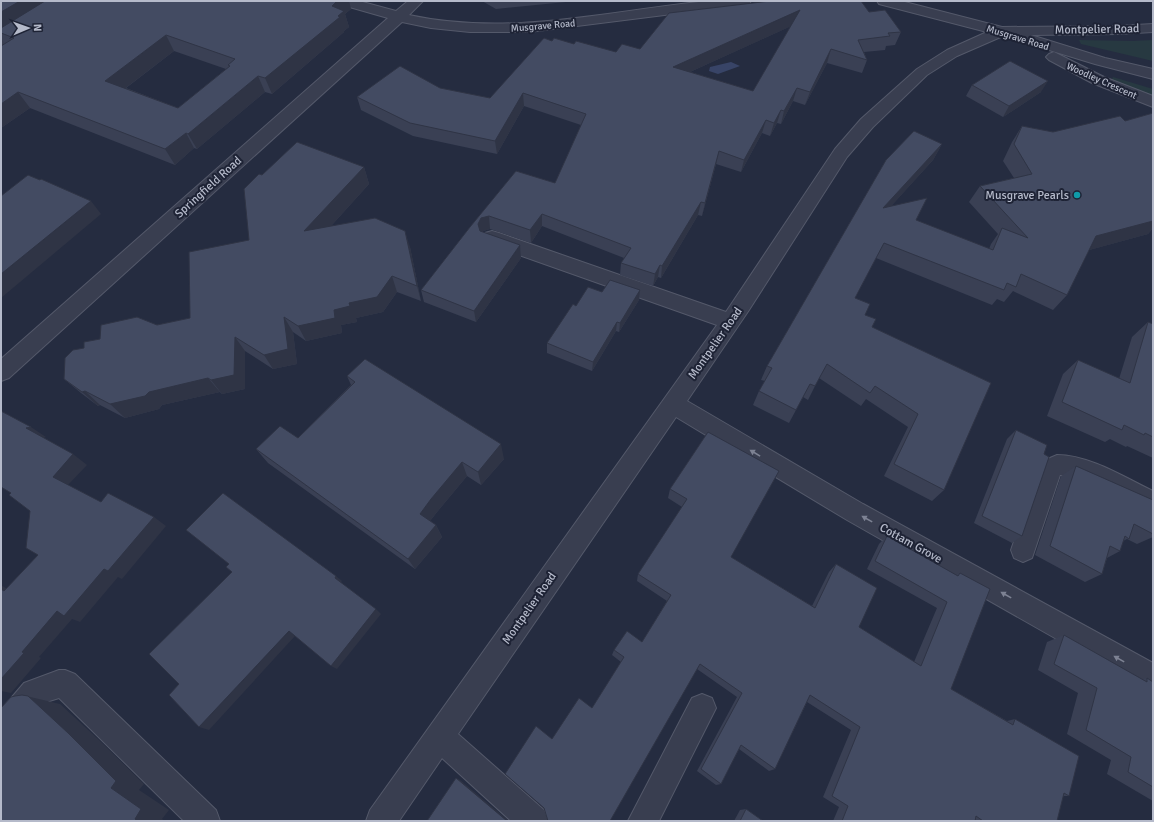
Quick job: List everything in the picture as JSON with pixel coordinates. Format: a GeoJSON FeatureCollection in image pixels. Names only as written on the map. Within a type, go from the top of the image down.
{"type":"FeatureCollection","features":[{"type":"Feature","properties":{"kind":"street"},"geometry":{"type":"LineString","coordinates":[[1,43],[68,1]]}},
{"type":"Feature","properties":{"kind":"street","name":"Musgrave Road"},"geometry":{"type":"LineString","coordinates":[[344,1],[398,17],[448,26],[473,28],[529,28],[744,1]]}},
{"type":"Feature","properties":{"kind":"street","name":"Springfield Road"},"geometry":{"type":"LineString","coordinates":[[1,372],[416,1]]}},
{"type":"Feature","properties":{"kind":"street","name":"Musgrave Road"},"geometry":{"type":"LineString","coordinates":[[884,1],[1002,31],[1033,42],[1153,74]]}},
{"type":"Feature","properties":{"kind":"street"},"geometry":{"type":"LineString","coordinates":[[433,11],[448,26]]}},
{"type":"Feature","properties":{"kind":"street","name":"Montpelier Road"},"geometry":{"type":"LineString","coordinates":[[381,821],[730,322],[841,153],[867,122],[922,72],[952,53],[1002,31],[1118,30],[1153,28]]}},
{"type":"Feature","properties":{"kind":"street","name":"Woodley Crescent"},"geometry":{"type":"LineString","coordinates":[[1033,42],[1072,68],[1153,102]]}},
{"type":"Feature","properties":{"kind":"street"},"geometry":{"type":"LineString","coordinates":[[490,237],[588,273],[730,322]]}},
{"type":"Feature","properties":{"kind":"street","name":"Cottam Grove"},"geometry":{"type":"LineString","coordinates":[[672,404],[855,512],[1153,678]]}},
{"type":"Feature","properties":{"kind":"street"},"geometry":{"type":"LineString","coordinates":[[1023,550],[1051,468],[1057,465],[1069,464],[1085,470],[1153,503]]}},
{"type":"Feature","properties":{"kind":"street"},"geometry":{"type":"LineString","coordinates":[[1,731],[34,692],[58,684],[65,684],[205,821]]}},
{"type":"Feature","properties":{"kind":"street"},"geometry":{"type":"LineString","coordinates":[[643,821],[702,708]]}},
{"type":"Feature","properties":{"kind":"street"},"geometry":{"type":"LineString","coordinates":[[440,737],[533,821]]}},
{"type":"Feature","properties":{"kind":"shaded area"},"geometry":{"type":"Polygon","coordinates":[[[1079,40],[1153,40],[1153,61],[1081,44],[1079,40]]]}},
{"type":"Feature","properties":{"kind":"shaded area"},"geometry":{"type":"Polygon","coordinates":[[[1113,77],[1153,89],[1153,97],[1111,81],[1113,77]]]}},
{"type":"Feature","properties":{"kind":"water"},"geometry":{"type":"Polygon","coordinates":[[[731,62],[740,66],[718,74],[709,71],[710,67],[731,62]]]}},
{"type":"Feature","properties":{"kind":"building"},"geometry":{"type":"Polygon","coordinates":[[[1,1],[20,1],[1,12],[1,1]]]}},
{"type":"Feature","properties":{"kind":"building"},"geometry":{"type":"Polygon","coordinates":[[[45,1],[337,1],[332,6],[344,11],[338,16],[340,17],[265,78],[258,76],[188,134],[186,133],[165,149],[18,92],[1,104],[1,46],[14,38],[1,33],[1,28],[45,1]],[[166,35],[105,81],[178,108],[230,66],[228,65],[235,59],[166,35]]]}},
{"type":"Feature","properties":{"kind":"building"},"geometry":{"type":"Polygon","coordinates":[[[770,1],[861,1],[869,12],[885,10],[901,32],[888,33],[890,36],[858,40],[867,60],[831,49],[810,92],[797,88],[784,111],[781,110],[774,123],[766,120],[744,160],[719,151],[705,203],[701,202],[662,266],[660,265],[655,274],[621,263],[631,248],[542,214],[530,230],[489,216],[481,218],[478,224],[480,231],[520,245],[474,311],[421,290],[516,171],[555,183],[586,114],[523,93],[495,141],[410,123],[357,97],[400,66],[440,88],[490,98],[544,38],[552,41],[554,38],[574,44],[576,41],[616,52],[622,44],[640,49],[669,13],[770,1]],[[800,10],[673,67],[753,91],[800,10]]]}},
{"type":"Feature","properties":{"kind":"building"},"geometry":{"type":"Polygon","coordinates":[[[1010,61],[1048,81],[1009,106],[972,85],[1010,61]]]}},
{"type":"Feature","properties":{"kind":"building"},"geometry":{"type":"Polygon","coordinates":[[[1153,113],[1153,221],[1096,236],[1067,295],[1021,274],[1016,287],[1007,283],[1004,290],[884,243],[855,298],[870,304],[865,315],[876,319],[872,327],[991,383],[944,490],[894,464],[918,414],[875,386],[870,393],[827,364],[815,386],[810,384],[796,410],[759,391],[772,368],[767,366],[886,160],[914,131],[942,144],[883,208],[927,198],[916,220],[993,250],[1002,228],[1028,238],[980,186],[1032,174],[1014,144],[1022,126],[1053,132],[1120,116],[1125,121],[1153,113]]]}},
{"type":"Feature","properties":{"kind":"building"},"geometry":{"type":"Polygon","coordinates":[[[297,142],[364,167],[304,231],[375,218],[405,231],[417,286],[392,276],[377,297],[349,303],[350,306],[334,310],[335,318],[298,326],[284,317],[288,349],[264,355],[235,337],[234,375],[211,380],[208,378],[149,392],[145,396],[110,404],[85,391],[82,392],[64,379],[65,358],[73,350],[84,348],[84,342],[100,339],[101,325],[137,317],[157,325],[190,318],[189,252],[249,240],[244,189],[259,174],[262,175],[297,142]]]}},
{"type":"Feature","properties":{"kind":"building"},"geometry":{"type":"Polygon","coordinates":[[[28,175],[40,180],[41,179],[91,201],[1,274],[1,196],[28,175]]]}},
{"type":"Feature","properties":{"kind":"building"},"geometry":{"type":"Polygon","coordinates":[[[610,280],[640,290],[620,323],[617,322],[593,362],[547,343],[573,304],[576,306],[588,287],[602,292],[610,280]]]}},
{"type":"Feature","properties":{"kind":"building"},"geometry":{"type":"Polygon","coordinates":[[[1148,322],[1153,324],[1153,437],[1145,433],[1144,435],[1124,425],[1122,430],[1062,402],[1078,360],[1130,383],[1148,322]]]}},
{"type":"Feature","properties":{"kind":"building"},"geometry":{"type":"Polygon","coordinates":[[[365,359],[501,444],[478,472],[462,462],[431,499],[420,514],[436,525],[408,559],[256,449],[280,426],[298,438],[355,382],[347,376],[365,359]]]}},
{"type":"Feature","properties":{"kind":"building"},"geometry":{"type":"Polygon","coordinates":[[[1,411],[31,427],[26,428],[73,454],[53,477],[101,502],[108,493],[154,517],[108,571],[104,569],[64,616],[57,611],[22,652],[24,653],[1,679],[1,589],[4,591],[38,555],[26,548],[30,511],[9,495],[11,493],[1,487],[1,411]]]}},
{"type":"Feature","properties":{"kind":"building"},"geometry":{"type":"Polygon","coordinates":[[[1016,430],[1047,445],[1044,454],[1049,457],[1022,536],[982,516],[1016,430]]]}},
{"type":"Feature","properties":{"kind":"building"},"geometry":{"type":"Polygon","coordinates":[[[708,432],[779,471],[731,557],[815,608],[836,564],[877,588],[859,627],[921,666],[947,602],[875,561],[887,536],[958,576],[960,573],[990,589],[951,689],[1013,725],[1015,719],[1079,756],[1069,796],[1064,793],[1057,821],[983,821],[976,816],[975,821],[842,821],[848,806],[832,796],[860,727],[810,695],[775,769],[741,745],[721,784],[701,769],[742,693],[700,664],[610,821],[548,821],[544,808],[505,774],[536,726],[552,739],[579,698],[592,708],[624,657],[614,650],[627,631],[642,642],[671,595],[638,574],[687,499],[670,489],[708,432]]]}},
{"type":"Feature","properties":{"kind":"building"},"geometry":{"type":"Polygon","coordinates":[[[1076,466],[1153,500],[1153,534],[1134,524],[1129,539],[1125,536],[1120,551],[1110,546],[1102,574],[1050,546],[1076,466]]]}},
{"type":"Feature","properties":{"kind":"building"},"geometry":{"type":"Polygon","coordinates":[[[223,493],[336,576],[335,578],[376,609],[331,666],[289,631],[199,727],[169,695],[179,684],[149,654],[232,572],[226,567],[229,564],[186,530],[223,493]]]}},
{"type":"Feature","properties":{"kind":"building"},"geometry":{"type":"Polygon","coordinates":[[[1064,635],[1147,682],[1147,678],[1153,682],[1153,787],[1128,772],[1131,757],[1086,730],[1097,688],[1054,664],[1064,635]]]}},
{"type":"Feature","properties":{"kind":"building"},"geometry":{"type":"Polygon","coordinates":[[[22,695],[28,696],[116,781],[111,788],[141,809],[135,819],[138,821],[1,821],[1,708],[11,697],[22,695]]]}},
{"type":"Feature","properties":{"kind":"building"},"geometry":{"type":"Polygon","coordinates":[[[456,778],[507,821],[427,821],[456,778]]]}},
{"type":"Feature","properties":{"kind":"building"},"geometry":{"type":"Polygon","coordinates":[[[746,809],[763,821],[740,821],[746,809]]]}},
{"type":"Feature","properties":{"kind":"place","name":"Musgrave Pearls"},"geometry":{"type":"Point","coordinates":[1077,195]}}]}
